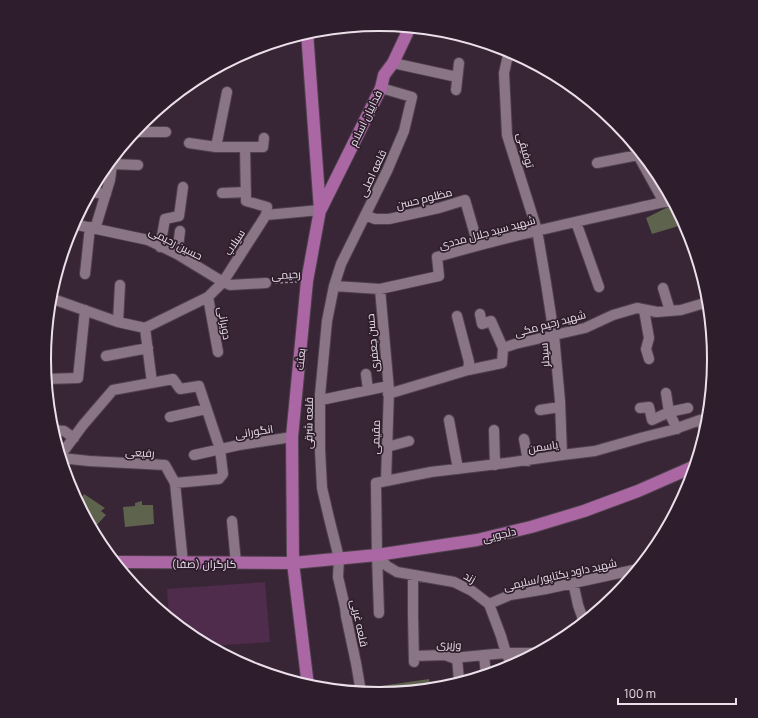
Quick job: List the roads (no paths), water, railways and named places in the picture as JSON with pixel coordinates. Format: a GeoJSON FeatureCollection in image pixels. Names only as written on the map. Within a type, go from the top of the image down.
{"type":"FeatureCollection","features":[{"type":"Feature","properties":{"kind":"main road","name":"فداییان اسلام"},"geometry":{"type":"LineString","coordinates":[[320,210],[380,88],[384,75],[393,62],[407,33]]}},
{"type":"Feature","properties":{"kind":"main road","name":"بعثت"},"geometry":{"type":"LineString","coordinates":[[307,39],[320,210],[307,281],[292,436],[293,563],[307,679]]}},
{"type":"Feature","properties":{"kind":"main road","name":"دلجویی"},"geometry":{"type":"LineString","coordinates":[[293,563],[377,555],[477,540],[531,527],[584,511],[638,491],[688,469]]}},
{"type":"Feature","properties":{"kind":"main road","name":"کارگران (صفا)"},"geometry":{"type":"LineString","coordinates":[[122,562],[293,563]]}},
{"type":"Feature","properties":{"kind":"street","name":"توفیقی"},"geometry":{"type":"LineString","coordinates":[[507,57],[504,73],[508,135],[537,230]]}},
{"type":"Feature","properties":{"kind":"street"},"geometry":{"type":"LineString","coordinates":[[393,62],[457,77]]}},
{"type":"Feature","properties":{"kind":"street"},"geometry":{"type":"LineString","coordinates":[[456,90],[459,63]]}},
{"type":"Feature","properties":{"kind":"street","name":"قلعه اصلی"},"geometry":{"type":"LineString","coordinates":[[334,286],[341,264],[387,171],[404,131],[412,97],[380,88]]}},
{"type":"Feature","properties":{"kind":"street"},"geometry":{"type":"LineString","coordinates":[[216,147],[227,92]]}},
{"type":"Feature","properties":{"kind":"street"},"geometry":{"type":"LineString","coordinates":[[142,132],[166,132]]}},
{"type":"Feature","properties":{"kind":"street"},"geometry":{"type":"LineString","coordinates":[[189,144],[216,147],[263,147],[264,138]]}},
{"type":"Feature","properties":{"kind":"street"},"geometry":{"type":"LineString","coordinates":[[245,147],[246,201],[266,207],[266,215],[320,210]]}},
{"type":"Feature","properties":{"kind":"street"},"geometry":{"type":"LineString","coordinates":[[597,163],[636,155]]}},
{"type":"Feature","properties":{"kind":"street"},"geometry":{"type":"LineString","coordinates":[[117,162],[138,165]]}},
{"type":"Feature","properties":{"kind":"street"},"geometry":{"type":"LineString","coordinates":[[85,274],[92,228],[106,194],[112,169]]}},
{"type":"Feature","properties":{"kind":"street"},"geometry":{"type":"LineString","coordinates":[[160,246],[165,219],[180,216],[182,188]]}},
{"type":"Feature","properties":{"kind":"street"},"geometry":{"type":"LineString","coordinates":[[222,193],[246,192]]}},
{"type":"Feature","properties":{"kind":"street"},"geometry":{"type":"LineString","coordinates":[[96,193],[106,194]]}},
{"type":"Feature","properties":{"kind":"street","name":"مظلوم حسن"},"geometry":{"type":"LineString","coordinates":[[365,215],[375,219],[389,219],[439,208],[465,200],[478,245]]}},
{"type":"Feature","properties":{"kind":"street","name":"شهید سید جلال مددی"},"geometry":{"type":"LineString","coordinates":[[334,286],[380,290],[439,276],[437,257],[537,230],[667,202]]}},
{"type":"Feature","properties":{"kind":"street","name":"سیلاب"},"geometry":{"type":"LineString","coordinates":[[145,328],[208,297],[223,282],[266,215]]}},
{"type":"Feature","properties":{"kind":"street"},"geometry":{"type":"LineString","coordinates":[[576,222],[599,288]]}},
{"type":"Feature","properties":{"kind":"street","name":"حسین رحیمی"},"geometry":{"type":"LineString","coordinates":[[80,225],[148,240],[177,254],[230,285],[266,284]]}},
{"type":"Feature","properties":{"kind":"street","name":"سیدلر"},"geometry":{"type":"LineString","coordinates":[[537,230],[554,335],[562,455]]}},
{"type":"Feature","properties":{"kind":"street"},"geometry":{"type":"LineString","coordinates":[[177,254],[180,231]]}},
{"type":"Feature","properties":{"kind":"street"},"geometry":{"type":"LineString","coordinates":[[118,322],[120,285]]}},
{"type":"Feature","properties":{"kind":"street","name":"قلعه شرقی"},"geometry":{"type":"LineString","coordinates":[[334,286],[327,321],[321,400],[320,449],[322,488],[328,518],[340,558]]}},
{"type":"Feature","properties":{"kind":"street"},"geometry":{"type":"LineString","coordinates":[[663,288],[670,311]]}},
{"type":"Feature","properties":{"kind":"street","name":"حسن جعفری"},"geometry":{"type":"LineString","coordinates":[[380,290],[388,390]]}},
{"type":"Feature","properties":{"kind":"street","name":"دویرانی"},"geometry":{"type":"LineString","coordinates":[[208,297],[218,352]]}},
{"type":"Feature","properties":{"kind":"street"},"geometry":{"type":"LineString","coordinates":[[56,300],[118,322],[145,328],[152,383]]}},
{"type":"Feature","properties":{"kind":"street","name":"شهید رحیم مکی"},"geometry":{"type":"LineString","coordinates":[[321,400],[368,390],[388,390],[502,363],[503,348],[584,328],[612,315],[637,308],[657,312],[681,310],[702,304]]}},
{"type":"Feature","properties":{"kind":"street"},"geometry":{"type":"LineString","coordinates":[[52,378],[78,378],[85,310]]}},
{"type":"Feature","properties":{"kind":"street"},"geometry":{"type":"LineString","coordinates":[[644,310],[649,338],[646,349],[649,359]]}},
{"type":"Feature","properties":{"kind":"street"},"geometry":{"type":"LineString","coordinates":[[480,314],[482,324],[491,320],[503,348]]}},
{"type":"Feature","properties":{"kind":"street"},"geometry":{"type":"LineString","coordinates":[[457,316],[469,362],[468,370]]}},
{"type":"Feature","properties":{"kind":"street"},"geometry":{"type":"LineString","coordinates":[[106,356],[148,348]]}},
{"type":"Feature","properties":{"kind":"street"},"geometry":{"type":"LineString","coordinates":[[366,374],[368,390]]}},
{"type":"Feature","properties":{"kind":"street"},"geometry":{"type":"LineString","coordinates":[[64,451],[114,390],[173,379],[180,389],[199,386],[220,449],[223,474],[219,479],[175,483]]}},
{"type":"Feature","properties":{"kind":"street","name":"مقیمی"},"geometry":{"type":"LineString","coordinates":[[386,481],[388,390]]}},
{"type":"Feature","properties":{"kind":"street"},"geometry":{"type":"LineString","coordinates":[[666,393],[669,412],[677,429]]}},
{"type":"Feature","properties":{"kind":"street"},"geometry":{"type":"LineString","coordinates":[[540,410],[560,407]]}},
{"type":"Feature","properties":{"kind":"street"},"geometry":{"type":"LineString","coordinates":[[640,408],[649,407],[652,420],[669,412],[688,408]]}},
{"type":"Feature","properties":{"kind":"street"},"geometry":{"type":"LineString","coordinates":[[170,417],[206,409]]}},
{"type":"Feature","properties":{"kind":"street"},"geometry":{"type":"LineString","coordinates":[[449,420],[458,469]]}},
{"type":"Feature","properties":{"kind":"street","name":"یاسمن"},"geometry":{"type":"LineString","coordinates":[[386,481],[431,472],[528,461],[595,451],[677,429],[701,420]]}},
{"type":"Feature","properties":{"kind":"street"},"geometry":{"type":"LineString","coordinates":[[494,430],[495,465]]}},
{"type":"Feature","properties":{"kind":"street"},"geometry":{"type":"LineString","coordinates":[[59,431],[64,431],[74,438]]}},
{"type":"Feature","properties":{"kind":"street","name":"انگورانی"},"geometry":{"type":"LineString","coordinates":[[194,455],[239,445],[292,436]]}},
{"type":"Feature","properties":{"kind":"street"},"geometry":{"type":"LineString","coordinates":[[524,439],[528,461]]}},
{"type":"Feature","properties":{"kind":"street"},"geometry":{"type":"LineString","coordinates":[[387,447],[409,441]]}},
{"type":"Feature","properties":{"kind":"street","name":"رفیعی"},"geometry":{"type":"LineString","coordinates":[[66,458],[89,461],[165,465],[175,483],[183,563]]}},
{"type":"Feature","properties":{"kind":"street"},"geometry":{"type":"LineString","coordinates":[[380,612],[377,555],[376,483],[386,481]]}},
{"type":"Feature","properties":{"kind":"street"},"geometry":{"type":"LineString","coordinates":[[232,521],[236,563]]}},
{"type":"Feature","properties":{"kind":"street","name":"زند"},"geometry":{"type":"LineString","coordinates":[[377,555],[387,566],[397,572],[454,582],[472,591],[488,604],[509,660]]}},
{"type":"Feature","properties":{"kind":"street","name":"قلعه غربی"},"geometry":{"type":"LineString","coordinates":[[340,558],[338,577],[360,686]]}},
{"type":"Feature","properties":{"kind":"street","name":"شهید داود یکتاپور/سلیمی"},"geometry":{"type":"LineString","coordinates":[[488,604],[510,595],[546,589],[629,571]]}},
{"type":"Feature","properties":{"kind":"street","name":"وزیری"},"geometry":{"type":"LineString","coordinates":[[413,574],[414,659],[445,655],[457,658],[506,653],[524,653]]}},
{"type":"Feature","properties":{"kind":"street"},"geometry":{"type":"LineString","coordinates":[[573,582],[582,617]]}},
{"type":"Feature","properties":{"kind":"street"},"geometry":{"type":"LineString","coordinates":[[484,655],[485,669]]}},
{"type":"Feature","properties":{"kind":"street"},"geometry":{"type":"LineString","coordinates":[[457,658],[458,677]]}}]}
